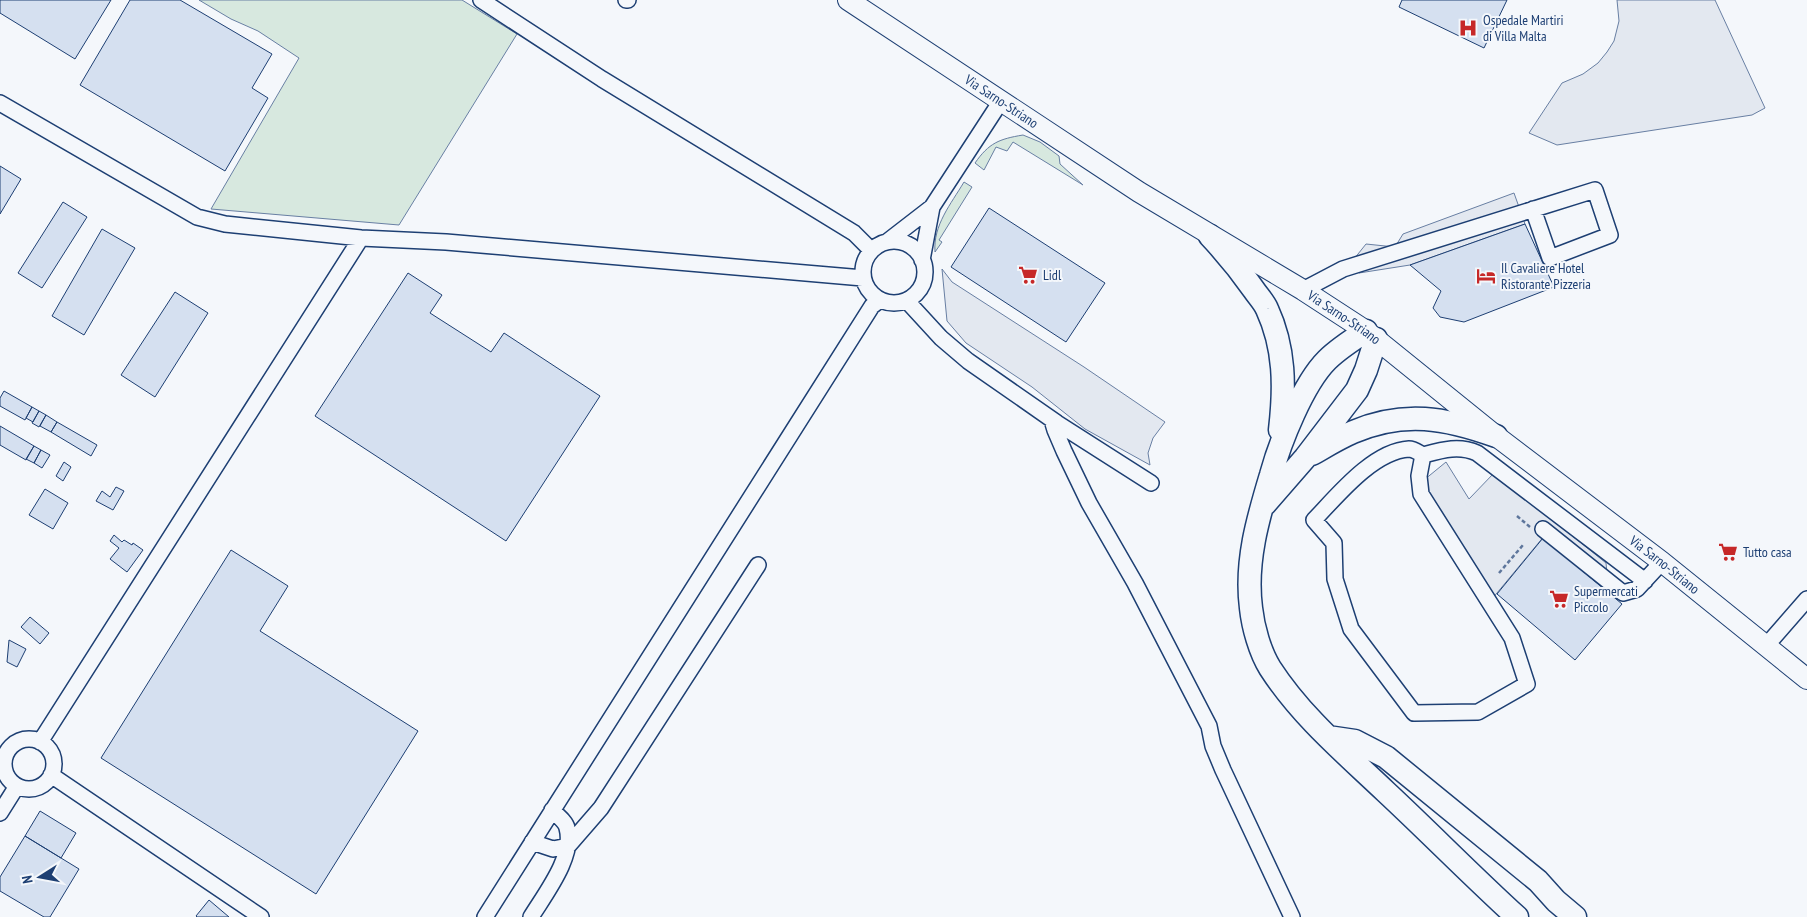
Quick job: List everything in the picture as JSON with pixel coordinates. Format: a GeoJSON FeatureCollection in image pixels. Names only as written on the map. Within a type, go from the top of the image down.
{"type":"FeatureCollection","features":[{"type":"Feature","properties":{"kind":"highway"},"geometry":{"type":"LineString","coordinates":[[1210,236],[1232,259],[1266,307],[1276,335],[1282,364],[1284,396],[1278,450]]}},
{"type":"Feature","properties":{"kind":"highway"},"geometry":{"type":"LineString","coordinates":[[1371,335],[1341,348],[1325,362],[1304,393],[1278,450],[1252,549],[1250,571],[1251,609],[1255,630],[1269,666],[1294,700],[1328,737],[1517,917]]}},
{"type":"Feature","properties":{"kind":"highway"},"geometry":{"type":"LineString","coordinates":[[1261,509],[1305,458],[1357,390],[1366,370],[1371,335]]}},
{"type":"Feature","properties":{"kind":"highway"},"geometry":{"type":"LineString","coordinates":[[1305,458],[1353,432],[1378,423],[1404,420],[1432,418],[1466,426],[1496,436]]}},
{"type":"Feature","properties":{"kind":"highway"},"geometry":{"type":"LineString","coordinates":[[1328,737],[1355,741],[1386,757],[1538,881],[1556,901],[1575,917]]}},
{"type":"Feature","properties":{"kind":"highway"},"geometry":{"type":"LineString","coordinates":[[1459,863],[1535,917]]}},
{"type":"Feature","properties":{"kind":"highway"},"geometry":{"type":"LineString","coordinates":[[1556,901],[1585,917]]}},
{"type":"Feature","properties":{"kind":"main road","name":"Via Sarno-Striano"},"geometry":{"type":"LineString","coordinates":[[848,0],[1139,192],[1303,290],[1371,335],[1496,436],[1662,562],[1807,679]]}},
{"type":"Feature","properties":{"kind":"street"},"geometry":{"type":"LineString","coordinates":[[481,0],[602,80],[854,233],[871,250]]}},
{"type":"Feature","properties":{"kind":"street"},"geometry":{"type":"LineString","coordinates":[[888,242],[932,208],[1001,101]]}},
{"type":"Feature","properties":{"kind":"street"},"geometry":{"type":"LineString","coordinates":[[0,103],[197,217],[225,224],[361,238],[446,242],[863,278]]}},
{"type":"Feature","properties":{"kind":"street"},"geometry":{"type":"LineString","coordinates":[[1303,290],[1343,269],[1533,209],[1595,190],[1610,234],[1550,258],[1533,209]]}},
{"type":"Feature","properties":{"kind":"street"},"geometry":{"type":"LineString","coordinates":[[922,260],[932,208]]}},
{"type":"Feature","properties":{"kind":"street"},"geometry":{"type":"LineString","coordinates":[[40,742],[361,238]]}},
{"type":"Feature","properties":{"kind":"street"},"geometry":{"type":"LineString","coordinates":[[898,241],[908,245],[916,251],[922,260],[924,279],[921,288],[907,301],[888,303],[880,300],[866,287],[863,278],[863,268],[871,250],[879,244],[888,242],[898,241]]}},
{"type":"Feature","properties":{"kind":"street"},"geometry":{"type":"LineString","coordinates":[[485,917],[872,306],[880,300]]}},
{"type":"Feature","properties":{"kind":"street"},"geometry":{"type":"LineString","coordinates":[[907,301],[955,351],[1052,420],[1151,483]]}},
{"type":"Feature","properties":{"kind":"street"},"geometry":{"type":"LineString","coordinates":[[1052,420],[1064,452],[1089,503],[1135,583],[1209,726],[1223,770],[1292,917]]}},
{"type":"Feature","properties":{"kind":"street"},"geometry":{"type":"LineString","coordinates":[[1423,454],[1419,476],[1421,494],[1512,638],[1527,684],[1478,712],[1414,713],[1352,629],[1334,579],[1334,544],[1314,520],[1364,468],[1395,452],[1411,449],[1423,454],[1450,449],[1468,449],[1477,453],[1645,580]]}},
{"type":"Feature","properties":{"kind":"street"},"geometry":{"type":"LineString","coordinates":[[1538,529],[1623,593],[1637,589],[1662,562]]}},
{"type":"Feature","properties":{"kind":"street"},"geometry":{"type":"LineString","coordinates":[[531,917],[558,874],[568,846],[600,808],[758,565]]}},
{"type":"Feature","properties":{"kind":"street"},"geometry":{"type":"LineString","coordinates":[[1766,646],[1807,599]]}},
{"type":"Feature","properties":{"kind":"street"},"geometry":{"type":"LineString","coordinates":[[26,740],[40,742],[51,753],[53,760],[51,775],[48,781],[36,788],[30,789],[17,786],[8,777],[5,770],[4,748],[26,740]]}},
{"type":"Feature","properties":{"kind":"street"},"geometry":{"type":"LineString","coordinates":[[51,775],[261,917]]}},
{"type":"Feature","properties":{"kind":"street"},"geometry":{"type":"LineString","coordinates":[[0,813],[17,786]]}},
{"type":"Feature","properties":{"kind":"street"},"geometry":{"type":"LineString","coordinates":[[552,810],[567,827],[568,846]]}},
{"type":"Feature","properties":{"kind":"street"},"geometry":{"type":"LineString","coordinates":[[532,842],[553,849],[568,846]]}},
{"type":"Feature","properties":{"kind":"path"},"geometry":{"type":"LineString","coordinates":[[1517,516],[1538,529]]}},
{"type":"Feature","properties":{"kind":"path"},"geometry":{"type":"LineString","coordinates":[[1499,573],[1523,545]]}},
{"type":"Feature","properties":{"kind":"shaded area"},"geometry":{"type":"Polygon","coordinates":[[[199,0],[462,0],[517,34],[399,225],[211,209],[299,58],[258,31],[231,19],[199,0]]]}},
{"type":"Feature","properties":{"kind":"shaded area"},"geometry":{"type":"Polygon","coordinates":[[[1617,0],[1715,0],[1765,108],[1752,115],[1557,145],[1529,133],[1562,83],[1583,74],[1598,63],[1607,52],[1614,41],[1619,21],[1617,0]]]}},
{"type":"Feature","properties":{"kind":"shaded area"},"geometry":{"type":"Polygon","coordinates":[[[1023,135],[1040,142],[1059,156],[1060,164],[1083,185],[1013,142],[1007,151],[996,147],[984,170],[975,163],[995,143],[1007,138],[1023,135]]]}},
{"type":"Feature","properties":{"kind":"shaded area"},"geometry":{"type":"Polygon","coordinates":[[[964,182],[972,187],[939,240],[942,242],[935,252],[935,242],[940,224],[964,182]]]}},
{"type":"Feature","properties":{"kind":"shaded area"},"geometry":{"type":"Polygon","coordinates":[[[1514,193],[1525,224],[1410,265],[1359,273],[1354,259],[1366,244],[1395,247],[1403,234],[1514,193]]]}},
{"type":"Feature","properties":{"kind":"shaded area"},"geometry":{"type":"Polygon","coordinates":[[[942,269],[952,282],[1165,422],[1153,438],[1148,453],[1150,465],[1085,429],[1032,387],[966,343],[947,321],[942,269]]]}},
{"type":"Feature","properties":{"kind":"shaded area"},"geometry":{"type":"Polygon","coordinates":[[[1446,462],[1469,499],[1494,473],[1606,563],[1607,573],[1550,529],[1492,599],[1437,516],[1424,480],[1446,462]]]}},
{"type":"Feature","properties":{"kind":"building"},"geometry":{"type":"Polygon","coordinates":[[[0,0],[111,0],[75,59],[0,13],[0,0]]]}},
{"type":"Feature","properties":{"kind":"building"},"geometry":{"type":"Polygon","coordinates":[[[130,0],[180,0],[272,54],[252,88],[268,98],[225,171],[80,85],[130,0]]]}},
{"type":"Feature","properties":{"kind":"building","name":"Ospedale Martiri di Villa Malta"},"geometry":{"type":"Polygon","coordinates":[[[1402,0],[1507,0],[1484,48],[1399,7],[1402,0]]]}},
{"type":"Feature","properties":{"kind":"building"},"geometry":{"type":"Polygon","coordinates":[[[0,166],[21,179],[0,214],[0,166]]]}},
{"type":"Feature","properties":{"kind":"building"},"geometry":{"type":"Polygon","coordinates":[[[63,202],[87,217],[42,288],[18,273],[63,202]]]}},
{"type":"Feature","properties":{"kind":"building","name":"Lidl"},"geometry":{"type":"Polygon","coordinates":[[[989,208],[1105,283],[1066,342],[951,267],[989,208]]]}},
{"type":"Feature","properties":{"kind":"building","name":"Il Cavaliere Hotel Ristorante Pizzeria"},"geometry":{"type":"Polygon","coordinates":[[[1525,224],[1554,287],[1464,322],[1440,317],[1433,308],[1441,291],[1410,265],[1525,224]]]}},
{"type":"Feature","properties":{"kind":"building"},"geometry":{"type":"Polygon","coordinates":[[[102,229],[135,248],[84,335],[52,316],[102,229]]]}},
{"type":"Feature","properties":{"kind":"building"},"geometry":{"type":"Polygon","coordinates":[[[408,273],[442,295],[430,313],[491,352],[504,333],[600,396],[506,541],[315,416],[408,273]]]}},
{"type":"Feature","properties":{"kind":"building"},"geometry":{"type":"Polygon","coordinates":[[[175,292],[208,313],[155,397],[121,375],[175,292]]]}},
{"type":"Feature","properties":{"kind":"building"},"geometry":{"type":"Polygon","coordinates":[[[4,391],[32,407],[25,420],[0,406],[0,398],[4,391]]]}},
{"type":"Feature","properties":{"kind":"building"},"geometry":{"type":"Polygon","coordinates":[[[32,407],[39,411],[33,422],[26,418],[32,407]]]}},
{"type":"Feature","properties":{"kind":"building"},"geometry":{"type":"Polygon","coordinates":[[[39,411],[46,415],[39,427],[32,423],[39,411]]]}},
{"type":"Feature","properties":{"kind":"building"},"geometry":{"type":"Polygon","coordinates":[[[46,415],[57,422],[51,432],[40,426],[46,415]]]}},
{"type":"Feature","properties":{"kind":"building"},"geometry":{"type":"Polygon","coordinates":[[[57,422],[97,445],[91,456],[51,432],[57,422]]]}},
{"type":"Feature","properties":{"kind":"building"},"geometry":{"type":"Polygon","coordinates":[[[0,426],[34,446],[26,460],[0,445],[0,426]]]}},
{"type":"Feature","properties":{"kind":"building"},"geometry":{"type":"Polygon","coordinates":[[[34,446],[41,450],[34,463],[26,459],[34,446]]]}},
{"type":"Feature","properties":{"kind":"building"},"geometry":{"type":"Polygon","coordinates":[[[41,450],[50,455],[42,468],[34,463],[41,450]]]}},
{"type":"Feature","properties":{"kind":"building"},"geometry":{"type":"Polygon","coordinates":[[[64,462],[71,467],[63,481],[56,476],[64,462]]]}},
{"type":"Feature","properties":{"kind":"building"},"geometry":{"type":"Polygon","coordinates":[[[116,487],[124,491],[113,510],[96,501],[102,491],[110,497],[116,487]]]}},
{"type":"Feature","properties":{"kind":"building"},"geometry":{"type":"Polygon","coordinates":[[[45,489],[68,503],[53,529],[29,515],[45,489]]]}},
{"type":"Feature","properties":{"kind":"building"},"geometry":{"type":"Polygon","coordinates":[[[114,535],[122,542],[124,540],[132,545],[133,543],[143,550],[127,572],[110,559],[119,548],[110,541],[114,535]]]}},
{"type":"Feature","properties":{"kind":"building","name":"Supermercati Piccolo"},"geometry":{"type":"Polygon","coordinates":[[[1543,538],[1622,604],[1575,660],[1497,594],[1543,538]]]}},
{"type":"Feature","properties":{"kind":"building"},"geometry":{"type":"Polygon","coordinates":[[[231,550],[288,586],[260,631],[418,731],[316,894],[101,758],[231,550]]]}},
{"type":"Feature","properties":{"kind":"building"},"geometry":{"type":"Polygon","coordinates":[[[30,617],[49,633],[40,644],[21,627],[30,617]]]}},
{"type":"Feature","properties":{"kind":"building"},"geometry":{"type":"Polygon","coordinates":[[[9,640],[26,649],[17,667],[7,662],[9,640]]]}},
{"type":"Feature","properties":{"kind":"building"},"geometry":{"type":"Polygon","coordinates":[[[40,811],[76,833],[61,858],[25,836],[40,811]]]}},
{"type":"Feature","properties":{"kind":"building"},"geometry":{"type":"Polygon","coordinates":[[[25,836],[79,869],[50,917],[44,917],[0,891],[0,877],[25,836]]]}},
{"type":"Feature","properties":{"kind":"building"},"geometry":{"type":"Polygon","coordinates":[[[209,900],[229,917],[197,917],[209,900]]]}},
{"type":"Feature","properties":{"kind":"place","name":"Ospedale Martiri di Villa Malta"},"geometry":{"type":"Point","coordinates":[1468,28]}},
{"type":"Feature","properties":{"kind":"place","name":"Lidl"},"geometry":{"type":"Point","coordinates":[1028,275]}},
{"type":"Feature","properties":{"kind":"place","name":"Il Cavaliere Hotel Ristorante Pizzeria"},"geometry":{"type":"Point","coordinates":[1486,276]}},
{"type":"Feature","properties":{"kind":"place","name":"Tutto casa"},"geometry":{"type":"Point","coordinates":[1728,552]}},
{"type":"Feature","properties":{"kind":"place","name":"Supermercati Piccolo"},"geometry":{"type":"Point","coordinates":[1559,599]}}]}
